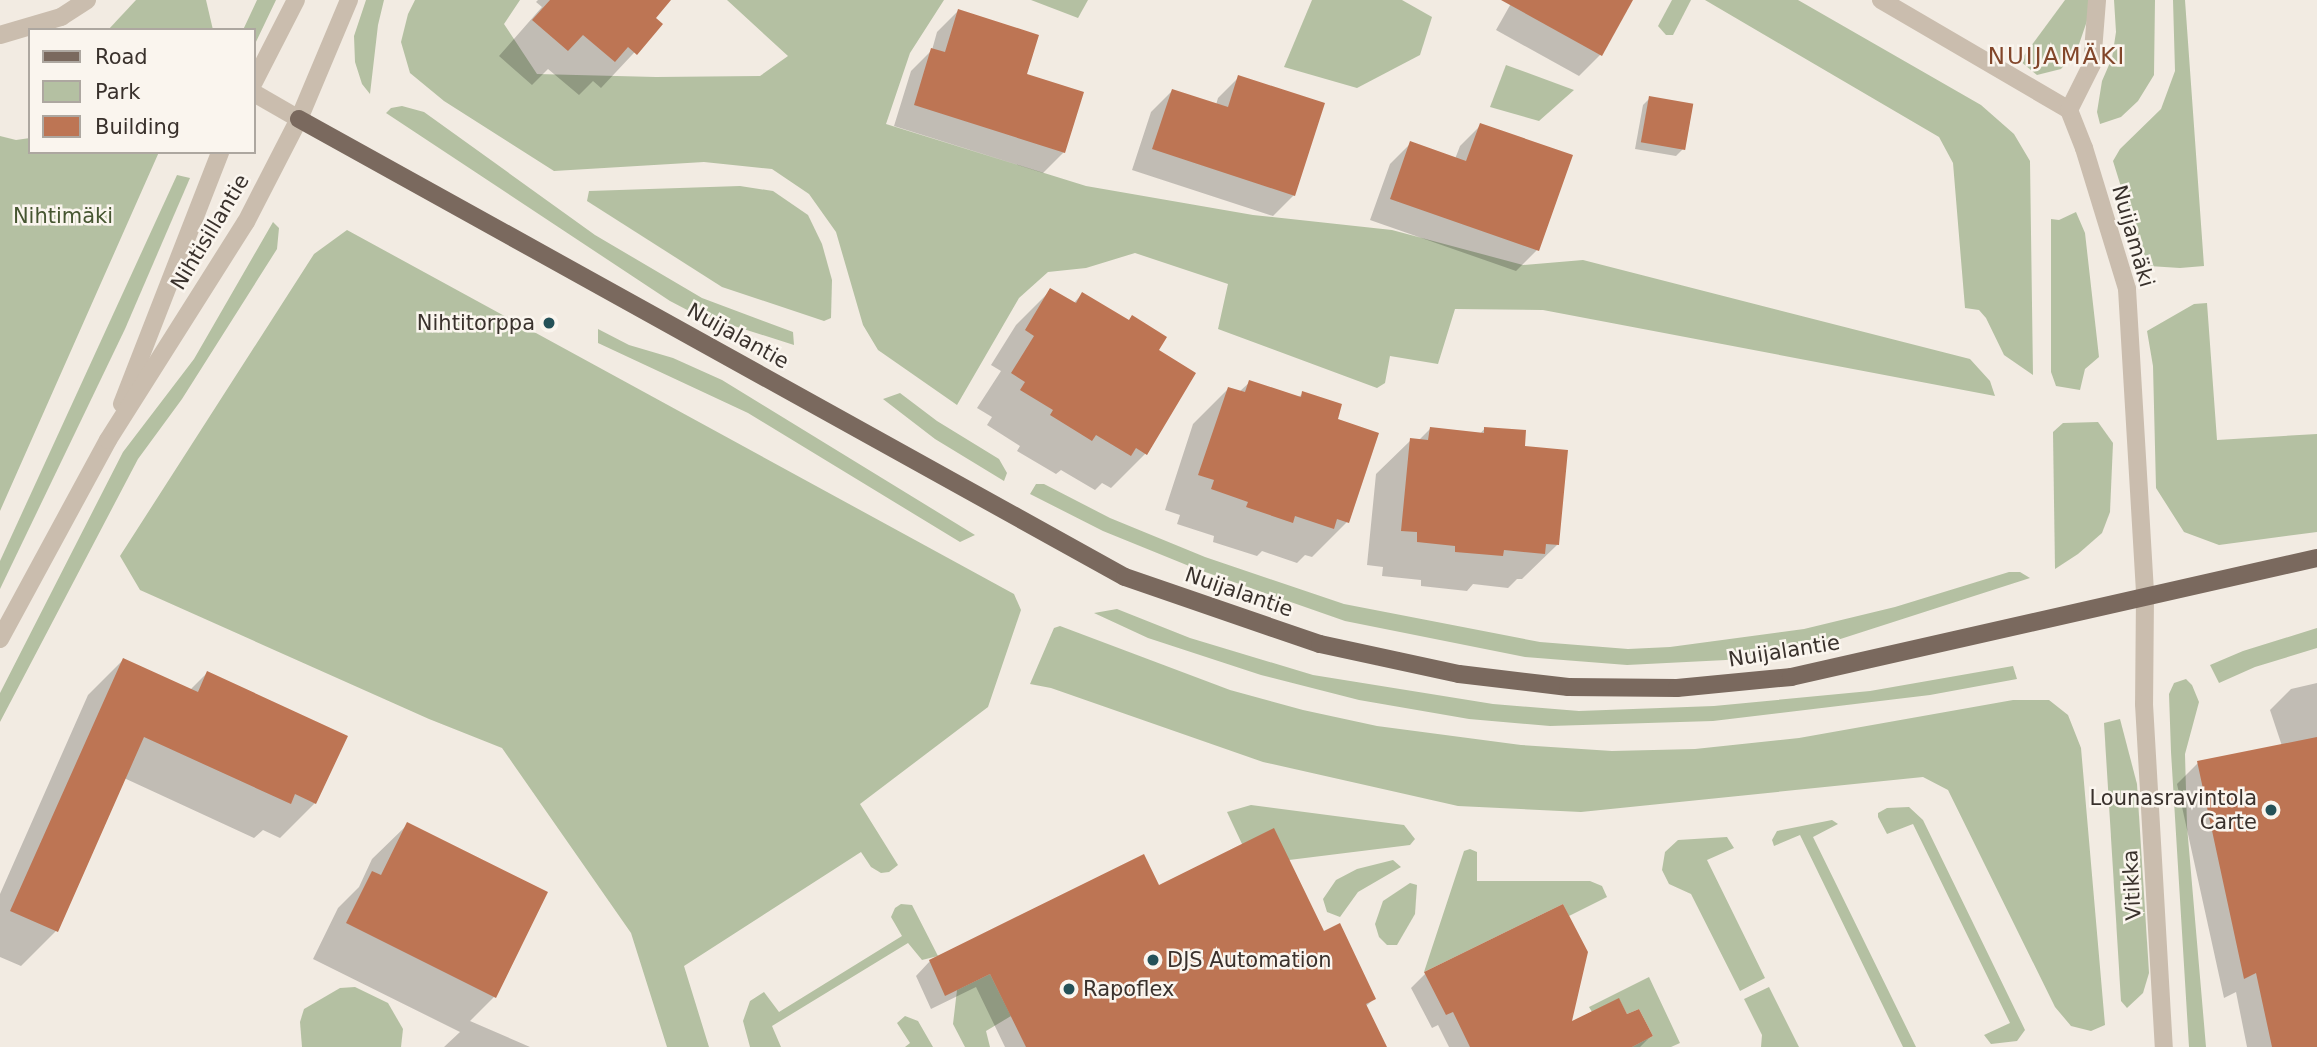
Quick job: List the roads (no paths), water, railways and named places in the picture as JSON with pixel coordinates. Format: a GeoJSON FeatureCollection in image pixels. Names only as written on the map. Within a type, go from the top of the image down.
{"type":"FeatureCollection","features":[{"type":"Feature","properties":{"kind":"main road","name":"Nuijalantie"},"geometry":{"type":"LineString","coordinates":[[299,119],[1125,577],[1320,644],[1459,674],[1568,687],[1677,688],[1791,677],[2317,558]]}},
{"type":"Feature","properties":{"kind":"street"},"geometry":{"type":"LineString","coordinates":[[0,36],[61,17],[87,0]]}},
{"type":"Feature","properties":{"kind":"street"},"geometry":{"type":"LineString","coordinates":[[256,78],[296,0]]}},
{"type":"Feature","properties":{"kind":"street","name":"Nihtisillantie"},"geometry":{"type":"LineString","coordinates":[[0,639],[108,440],[246,222],[299,119],[349,0]]}},
{"type":"Feature","properties":{"kind":"street"},"geometry":{"type":"LineString","coordinates":[[1881,0],[2069,110],[2092,64],[2097,0]]}},
{"type":"Feature","properties":{"kind":"street","name":"Nuijalantie"},"geometry":{"type":"LineString","coordinates":[[256,94],[299,119]]}},
{"type":"Feature","properties":{"kind":"street","name":"Nuijamäki"},"geometry":{"type":"LineString","coordinates":[[2069,110],[2127,289],[2145,595]]}},
{"type":"Feature","properties":{"kind":"street","name":"Nihtisillantie"},"geometry":{"type":"LineString","coordinates":[[108,440],[219,154]]}},
{"type":"Feature","properties":{"kind":"street","name":"Vitikka"},"geometry":{"type":"LineString","coordinates":[[2145,595],[2144,704],[2164,1047]]}},
{"type":"Feature","properties":{"kind":"place","name":"Nihtitorppa"},"geometry":{"type":"Point","coordinates":[549,323]}},
{"type":"Feature","properties":{"kind":"place","name":"Lounasravintola Carte"},"geometry":{"type":"Point","coordinates":[2271,810]}},
{"type":"Feature","properties":{"kind":"place","name":"DJS Automation"},"geometry":{"type":"Point","coordinates":[1153,960]}},
{"type":"Feature","properties":{"kind":"place","name":"Rapoflex"},"geometry":{"type":"Point","coordinates":[1069,989]}},
{"type":"Feature","properties":{"kind":"district","name":"NUIJAMÄKI"},"geometry":{"type":"Point","coordinates":[2057,56]}},
{"type":"Feature","properties":{"kind":"park label","name":"Nihtimäki"},"geometry":{"type":"Point","coordinates":[63,216]}}]}
